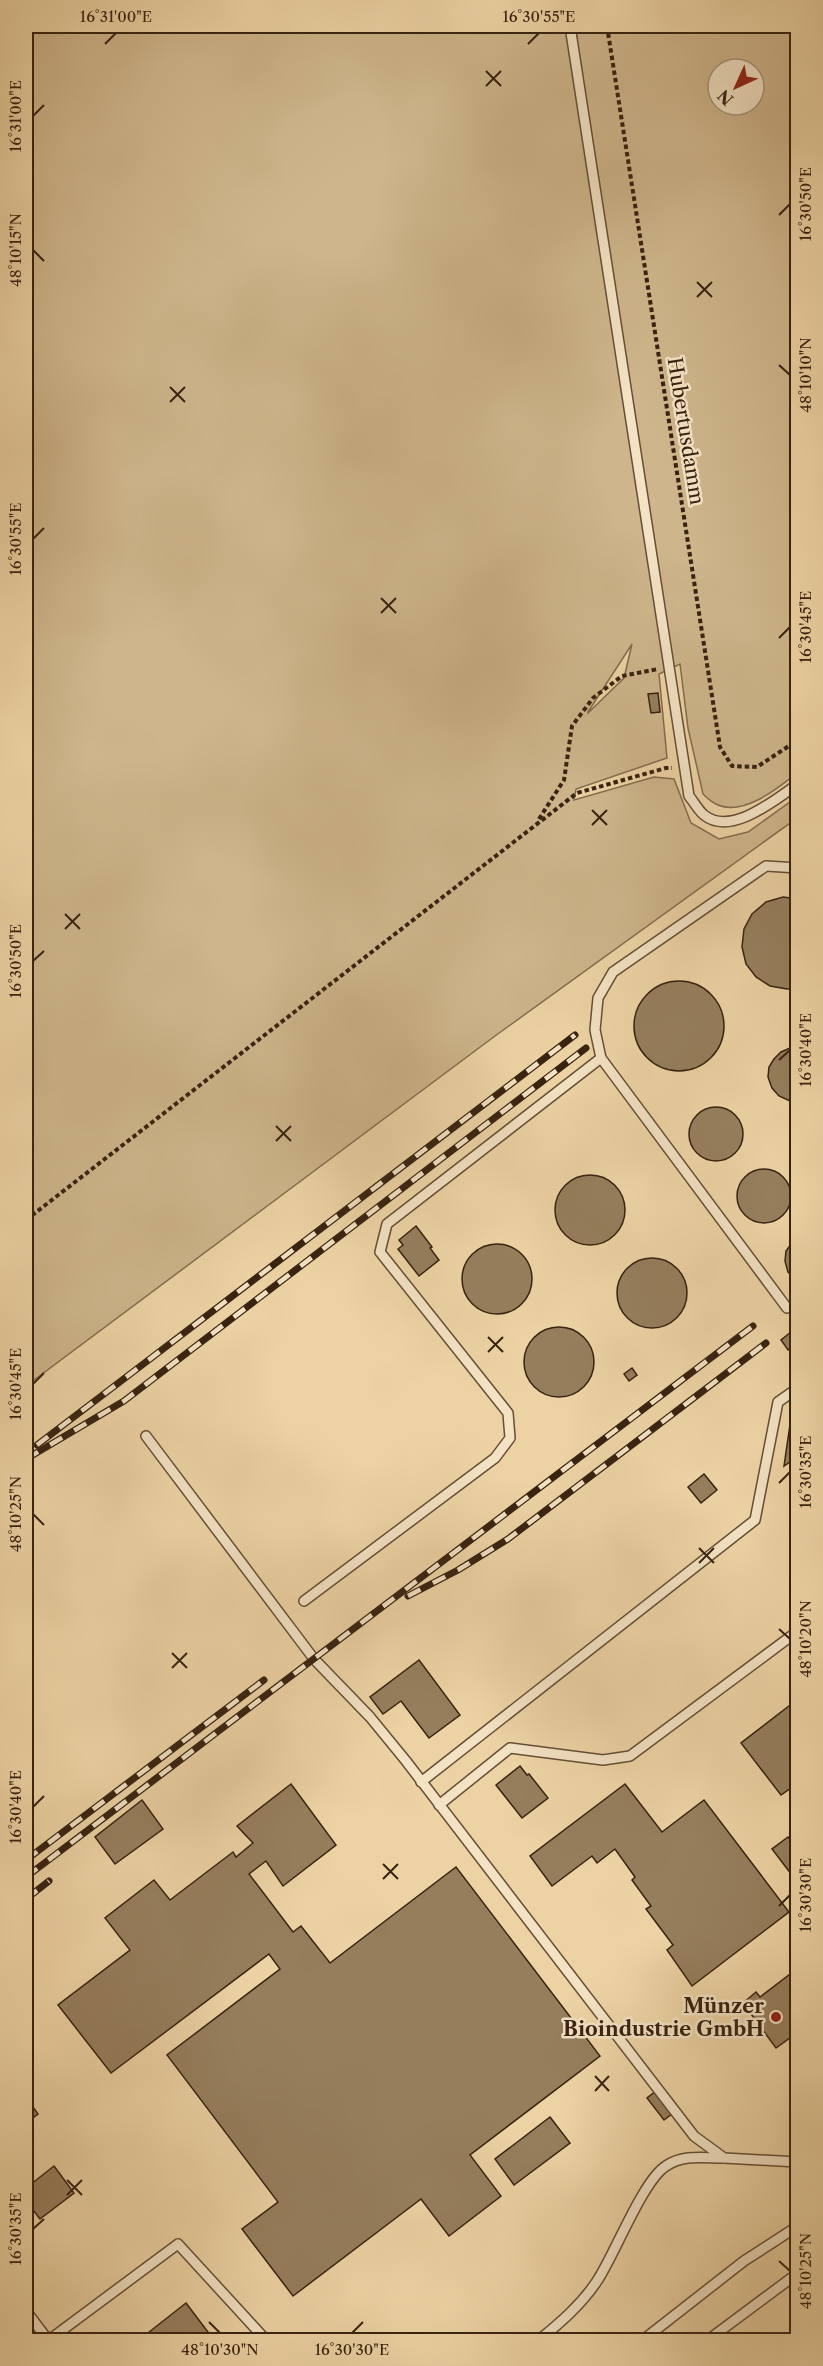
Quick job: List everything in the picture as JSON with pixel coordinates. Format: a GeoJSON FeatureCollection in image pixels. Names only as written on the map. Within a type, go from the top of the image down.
{"type":"FeatureCollection","features":[{"type":"Feature","properties":{"kind":"lane"},"geometry":{"type":"LineString","coordinates":[[570,26],[689,796],[705,816],[726,822],[758,813],[798,784]]}},
{"type":"Feature","properties":{"kind":"lane"},"geometry":{"type":"LineString","coordinates":[[786,1308],[601,1058],[595,1030],[598,998],[613,972],[766,866],[798,868]]}},
{"type":"Feature","properties":{"kind":"lane"},"geometry":{"type":"LineString","coordinates":[[304,1601],[495,1458],[510,1438],[508,1413],[380,1252],[387,1224],[601,1058]]}},
{"type":"Feature","properties":{"kind":"lane"},"geometry":{"type":"LineString","coordinates":[[421,1782],[755,1520],[778,1402],[798,1388]]}},
{"type":"Feature","properties":{"kind":"lane"},"geometry":{"type":"LineString","coordinates":[[146,1436],[314,1659],[370,1717],[694,2136],[724,2158]]}},
{"type":"Feature","properties":{"kind":"lane"},"geometry":{"type":"LineString","coordinates":[[439,1805],[510,1748],[603,1760],[630,1756],[798,1631]]}},
{"type":"Feature","properties":{"kind":"lane"},"geometry":{"type":"LineString","coordinates":[[539,2340],[564,2320],[597,2281],[648,2187],[664,2166],[686,2157],[798,2162]]}},
{"type":"Feature","properties":{"kind":"lane"},"geometry":{"type":"LineString","coordinates":[[643,2340],[744,2262],[798,2226]]}},
{"type":"Feature","properties":{"kind":"lane"},"geometry":{"type":"LineString","coordinates":[[26,2311],[48,2340],[178,2244],[266,2340]]}},
{"type":"Feature","properties":{"kind":"lane"},"geometry":{"type":"LineString","coordinates":[[708,2340],[798,2273]]}},
{"type":"Feature","properties":{"kind":"path","name":"Hubertusdamm"},"geometry":{"type":"LineString","coordinates":[[607,26],[720,747],[732,766],[757,767],[798,740]]}},
{"type":"Feature","properties":{"kind":"path"},"geometry":{"type":"LineString","coordinates":[[537,822],[564,780],[572,726],[593,698],[622,676],[670,667]]}},
{"type":"Feature","properties":{"kind":"path"},"geometry":{"type":"LineString","coordinates":[[26,1220],[577,793],[666,768],[685,770]]}},
{"type":"Feature","properties":{"kind":"shaded area"},"geometry":{"type":"Polygon","coordinates":[[[26,26],[797,26],[797,773],[760,799],[739,807],[718,805],[705,796],[688,728],[680,664],[659,674],[667,758],[576,789],[574,800],[654,777],[674,779],[691,823],[719,839],[748,832],[797,797],[797,818],[495,1036],[26,1386],[26,26]],[[632,644],[588,713],[624,678],[632,644]]]}},
{"type":"Feature","properties":{"kind":"building"},"geometry":{"type":"Polygon","coordinates":[[[658,693],[660,712],[651,713],[648,694],[658,693]]]}},
{"type":"Feature","properties":{"kind":"building"},"geometry":{"type":"Polygon","coordinates":[[[783,897],[798,899],[798,988],[770,986],[756,977],[746,964],[742,947],[744,929],[752,914],[766,902],[783,897]]]}},
{"type":"Feature","properties":{"kind":"building"},"geometry":{"type":"Polygon","coordinates":[[[670,981],[688,981],[704,988],[717,1001],[724,1017],[724,1035],[717,1051],[704,1064],[688,1071],[670,1071],[654,1064],[641,1051],[634,1035],[634,1017],[641,1001],[654,988],[670,981]]]}},
{"type":"Feature","properties":{"kind":"building"},"geometry":{"type":"Polygon","coordinates":[[[790,1048],[798,1048],[798,1101],[790,1101],[779,1096],[772,1088],[768,1077],[769,1067],[774,1059],[781,1052],[790,1048]]]}},
{"type":"Feature","properties":{"kind":"building"},"geometry":{"type":"Polygon","coordinates":[[[716,1107],[726,1109],[735,1115],[741,1124],[743,1134],[741,1144],[735,1153],[726,1159],[716,1161],[706,1159],[697,1153],[691,1144],[689,1134],[691,1124],[697,1115],[706,1109],[716,1107]]]}},
{"type":"Feature","properties":{"kind":"building"},"geometry":{"type":"Polygon","coordinates":[[[764,1169],[774,1171],[783,1177],[789,1186],[791,1196],[789,1206],[783,1215],[774,1221],[764,1223],[754,1221],[745,1215],[739,1206],[737,1196],[739,1186],[745,1177],[754,1171],[764,1169]]]}},
{"type":"Feature","properties":{"kind":"building"},"geometry":{"type":"Polygon","coordinates":[[[590,1175],[603,1178],[615,1185],[622,1197],[625,1210],[622,1223],[615,1235],[603,1242],[590,1245],[577,1242],[565,1235],[558,1223],[555,1210],[558,1197],[565,1185],[577,1178],[590,1175]]]}},
{"type":"Feature","properties":{"kind":"building"},"geometry":{"type":"Polygon","coordinates":[[[416,1226],[439,1260],[419,1276],[398,1249],[403,1245],[399,1240],[416,1226]]]}},
{"type":"Feature","properties":{"kind":"building"},"geometry":{"type":"Polygon","coordinates":[[[797,1236],[798,1281],[788,1272],[785,1261],[786,1251],[797,1236]]]}},
{"type":"Feature","properties":{"kind":"building"},"geometry":{"type":"Polygon","coordinates":[[[497,1244],[510,1247],[522,1254],[529,1266],[532,1279],[529,1292],[522,1304],[510,1311],[497,1314],[484,1311],[472,1304],[465,1292],[462,1279],[465,1266],[472,1254],[484,1247],[497,1244]]]}},
{"type":"Feature","properties":{"kind":"building"},"geometry":{"type":"Polygon","coordinates":[[[652,1258],[665,1261],[677,1268],[684,1280],[687,1293],[684,1306],[677,1318],[665,1325],[652,1328],[639,1325],[627,1318],[620,1306],[617,1293],[620,1280],[627,1268],[639,1261],[652,1258]]]}},
{"type":"Feature","properties":{"kind":"building"},"geometry":{"type":"Polygon","coordinates":[[[559,1327],[572,1330],[584,1337],[591,1349],[594,1362],[591,1375],[584,1387],[572,1394],[559,1397],[546,1394],[534,1387],[527,1375],[524,1362],[527,1349],[534,1337],[546,1330],[559,1327]]]}},
{"type":"Feature","properties":{"kind":"building"},"geometry":{"type":"Polygon","coordinates":[[[791,1332],[798,1342],[788,1350],[781,1340],[791,1332]]]}},
{"type":"Feature","properties":{"kind":"building"},"geometry":{"type":"Polygon","coordinates":[[[632,1368],[637,1375],[629,1381],[624,1374],[632,1368]]]}},
{"type":"Feature","properties":{"kind":"building"},"geometry":{"type":"Polygon","coordinates":[[[798,1406],[798,1456],[784,1466],[792,1411],[798,1406]]]}},
{"type":"Feature","properties":{"kind":"building"},"geometry":{"type":"Polygon","coordinates":[[[704,1474],[717,1490],[701,1503],[688,1487],[704,1474]]]}},
{"type":"Feature","properties":{"kind":"building"},"geometry":{"type":"Polygon","coordinates":[[[419,1660],[460,1715],[429,1738],[401,1701],[383,1714],[370,1697],[419,1660]]]}},
{"type":"Feature","properties":{"kind":"building"},"geometry":{"type":"Polygon","coordinates":[[[798,1699],[798,1783],[781,1795],[741,1743],[798,1699]]]}},
{"type":"Feature","properties":{"kind":"building"},"geometry":{"type":"Polygon","coordinates":[[[520,1766],[548,1798],[522,1818],[496,1785],[520,1766]]]}},
{"type":"Feature","properties":{"kind":"building"},"geometry":{"type":"Polygon","coordinates":[[[291,1784],[336,1845],[283,1886],[266,1861],[249,1874],[293,1932],[301,1926],[330,1963],[456,1867],[600,2056],[470,2155],[501,2196],[449,2236],[421,2199],[293,2296],[242,2229],[278,2202],[167,2055],[280,1969],[269,1954],[111,2073],[58,2005],[130,1950],[105,1918],[154,1880],[170,1900],[233,1852],[236,1857],[253,1843],[237,1826],[291,1784]]]}},
{"type":"Feature","properties":{"kind":"building"},"geometry":{"type":"Polygon","coordinates":[[[625,1784],[662,1832],[704,1800],[789,1912],[692,1986],[667,1950],[673,1945],[646,1909],[651,1906],[632,1880],[635,1877],[615,1849],[597,1863],[592,1856],[552,1886],[530,1856],[625,1784]]]}},
{"type":"Feature","properties":{"kind":"building"},"geometry":{"type":"Polygon","coordinates":[[[142,1800],[163,1829],[115,1864],[95,1837],[142,1800]]]}},
{"type":"Feature","properties":{"kind":"building"},"geometry":{"type":"Polygon","coordinates":[[[788,1837],[798,1849],[798,1878],[795,1879],[772,1849],[788,1837]]]}},
{"type":"Feature","properties":{"kind":"building","name":"Münzer Bioindustrie GmbH"},"geometry":{"type":"Polygon","coordinates":[[[798,1968],[798,2032],[776,2048],[743,2003],[756,1992],[760,1997],[798,1968]]]}},
{"type":"Feature","properties":{"kind":"building"},"geometry":{"type":"Polygon","coordinates":[[[656,2091],[673,2113],[664,2120],[647,2098],[656,2091]]]}},
{"type":"Feature","properties":{"kind":"building"},"geometry":{"type":"Polygon","coordinates":[[[26,2097],[38,2114],[26,2123],[26,2097]]]}},
{"type":"Feature","properties":{"kind":"building"},"geometry":{"type":"Polygon","coordinates":[[[550,2117],[570,2143],[514,2185],[495,2159],[550,2117]]]}},
{"type":"Feature","properties":{"kind":"building"},"geometry":{"type":"Polygon","coordinates":[[[54,2166],[74,2193],[40,2219],[26,2201],[26,2188],[54,2166]]]}},
{"type":"Feature","properties":{"kind":"building"},"geometry":{"type":"Polygon","coordinates":[[[186,2303],[214,2340],[148,2340],[144,2336],[186,2303]]]}},
{"type":"Feature","properties":{"kind":"railway"},"geometry":{"type":"LineString","coordinates":[[37,1445],[575,1035]]}},
{"type":"Feature","properties":{"kind":"railway"},"geometry":{"type":"LineString","coordinates":[[26,1459],[124,1401],[586,1048]]}},
{"type":"Feature","properties":{"kind":"railway"},"geometry":{"type":"LineString","coordinates":[[26,1877],[753,1326]]}},
{"type":"Feature","properties":{"kind":"railway"},"geometry":{"type":"LineString","coordinates":[[408,1596],[458,1570],[508,1539],[766,1343]]}},
{"type":"Feature","properties":{"kind":"railway"},"geometry":{"type":"LineString","coordinates":[[26,1860],[264,1680]]}},
{"type":"Feature","properties":{"kind":"railway"},"geometry":{"type":"LineString","coordinates":[[26,1899],[49,1881]]}},
{"type":"Feature","properties":{"kind":"place","name":"Münzer Bioindustrie GmbH"},"geometry":{"type":"Point","coordinates":[776,2017]}}]}
